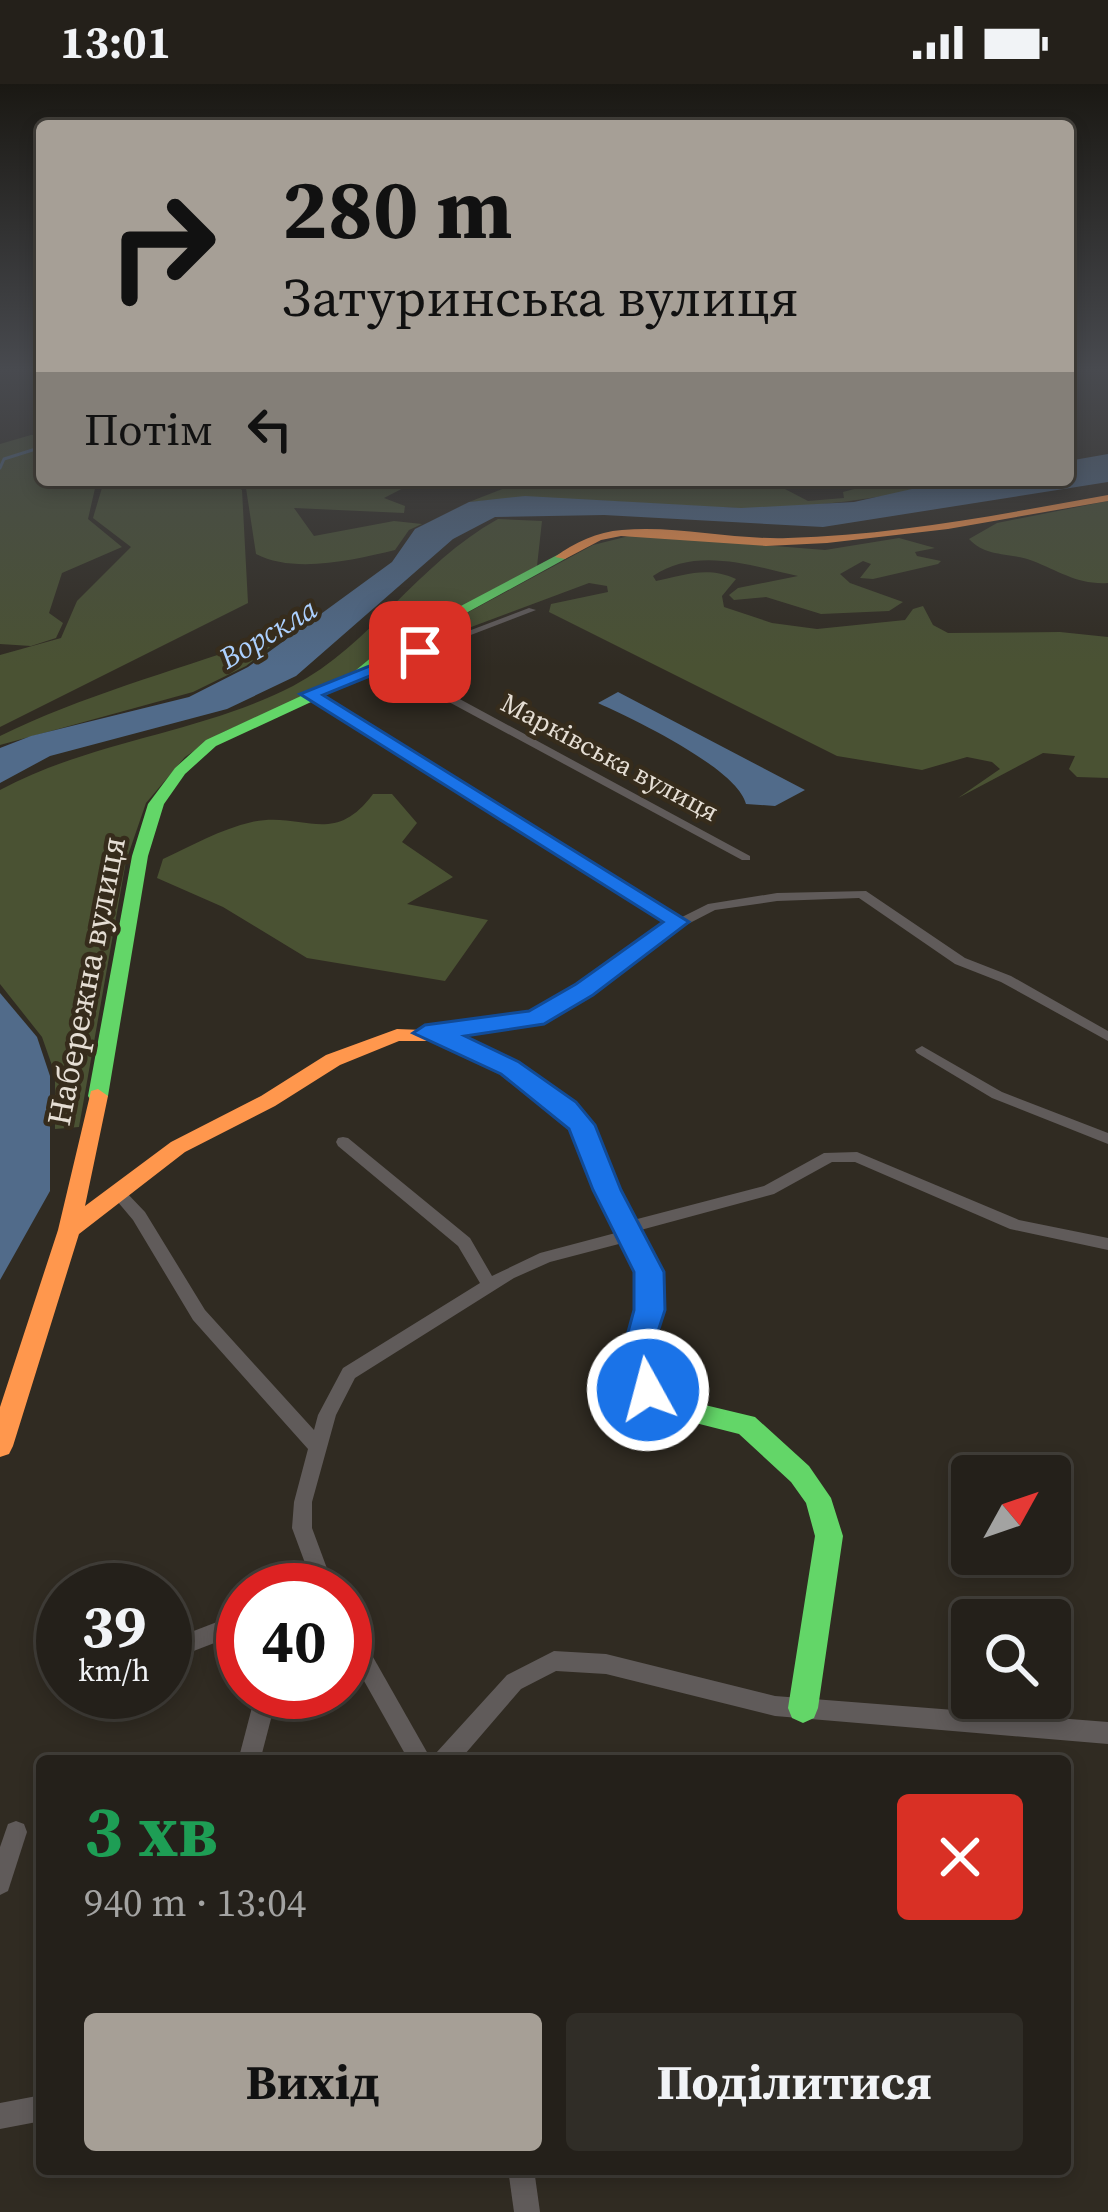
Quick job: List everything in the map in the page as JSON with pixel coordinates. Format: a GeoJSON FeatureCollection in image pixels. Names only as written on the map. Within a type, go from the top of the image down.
{"type":"FeatureCollection","features":[{"type":"Feature","properties":{"kind":"street"},"geometry":{"type":"LineString","coordinates":[[360,674],[390,649],[581,543],[618,532],[735,542],[855,539],[1108,498]]}},
{"type":"Feature","properties":{"kind":"street","name":"Набережна вулиця"},"geometry":{"type":"LineString","coordinates":[[0,1446],[69,1230],[110,1040],[140,856],[157,804],[180,771],[211,743],[309,694],[532,610]]}},
{"type":"Feature","properties":{"kind":"street","name":"Марківська вулиця"},"geometry":{"type":"LineString","coordinates":[[387,664],[746,858]]}},
{"type":"Feature","properties":{"kind":"street"},"geometry":{"type":"LineString","coordinates":[[309,694],[678,922]]}},
{"type":"Feature","properties":{"kind":"street"},"geometry":{"type":"LineString","coordinates":[[69,1230],[178,1148],[333,1060],[384,1039],[535,1018],[678,922],[747,901],[862,894],[960,961],[1006,980],[1108,1037]]}},
{"type":"Feature","properties":{"kind":"street"},"geometry":{"type":"LineString","coordinates":[[425,1033],[454,1040],[510,1068],[567,1108],[581,1125],[607,1190],[630,1231],[652,1292],[634,1356],[639,1379],[676,1409],[746,1425],[800,1474],[825,1514],[829,1536],[803,1708]]}},
{"type":"Feature","properties":{"kind":"street"},"geometry":{"type":"LineString","coordinates":[[922,1050],[997,1095],[1108,1139]]}},
{"type":"Feature","properties":{"kind":"street"},"geometry":{"type":"LineString","coordinates":[[343,1142],[464,1242],[490,1286]]}},
{"type":"Feature","properties":{"kind":"street"},"geometry":{"type":"LineString","coordinates":[[310,1563],[302,1528],[317,1446],[349,1372],[547,1257],[769,1190],[841,1155],[857,1157],[1016,1225],[1108,1244]]}},
{"type":"Feature","properties":{"kind":"street"},"geometry":{"type":"LineString","coordinates":[[120,1195],[139,1216],[182,1294],[317,1446]]}},
{"type":"Feature","properties":{"kind":"street"},"geometry":{"type":"LineString","coordinates":[[449,1755],[514,1682],[554,1661],[606,1664],[724,1696],[803,1708],[1108,1733]]}},
{"type":"Feature","properties":{"kind":"street"},"geometry":{"type":"LineString","coordinates":[[372,1675],[418,1755]]}},
{"type":"Feature","properties":{"kind":"street"},"geometry":{"type":"LineString","coordinates":[[251,1755],[260,1719]]}},
{"type":"Feature","properties":{"kind":"street"},"geometry":{"type":"LineString","coordinates":[[0,1883],[16,1832]]}},
{"type":"Feature","properties":{"kind":"street"},"geometry":{"type":"LineString","coordinates":[[0,2116],[36,2109]]}},
{"type":"Feature","properties":{"kind":"street"},"geometry":{"type":"LineString","coordinates":[[522,2175],[527,2212]]}},
{"type":"Feature","properties":{"kind":"green space"},"geometry":{"type":"Polygon","coordinates":[[[0,468],[36,468],[36,486],[96,486],[88,519],[122,547],[62,573],[49,613],[63,623],[56,638],[31,646],[0,644],[0,468]]]}},
{"type":"Feature","properties":{"kind":"green space"},"geometry":{"type":"Polygon","coordinates":[[[103,486],[236,486],[242,490],[248,603],[0,727],[0,655],[61,638],[77,601],[131,547],[93,518],[103,486]]]}},
{"type":"Feature","properties":{"kind":"green space"},"geometry":{"type":"Polygon","coordinates":[[[243,486],[407,486],[384,498],[405,506],[404,513],[294,508],[314,536],[394,521],[422,524],[409,530],[395,550],[379,554],[306,564],[271,560],[256,554],[243,486]]]}},
{"type":"Feature","properties":{"kind":"green space"},"geometry":{"type":"Polygon","coordinates":[[[510,486],[806,486],[783,488],[808,501],[844,498],[843,492],[866,486],[931,486],[785,507],[536,499],[469,502],[510,486]]]}},
{"type":"Feature","properties":{"kind":"green space"},"geometry":{"type":"Polygon","coordinates":[[[1108,501],[1108,583],[1078,580],[1025,558],[983,549],[969,539],[997,523],[1108,501]]]}},
{"type":"Feature","properties":{"kind":"green space"},"geometry":{"type":"Polygon","coordinates":[[[498,519],[542,521],[537,566],[383,648],[352,674],[219,734],[185,757],[146,803],[126,861],[79,1127],[55,1129],[55,1074],[42,1037],[0,984],[0,790],[72,759],[221,715],[293,686],[347,649],[443,558],[498,519]]]}},
{"type":"Feature","properties":{"kind":"green space"},"geometry":{"type":"Polygon","coordinates":[[[633,535],[825,550],[899,538],[935,548],[915,552],[941,561],[938,564],[873,579],[860,578],[871,564],[863,561],[840,574],[850,583],[903,602],[889,611],[821,614],[766,597],[734,600],[729,595],[738,588],[798,576],[725,561],[687,562],[653,576],[656,581],[706,572],[736,579],[722,596],[724,607],[772,623],[817,629],[905,620],[913,609],[923,606],[933,625],[948,633],[1060,632],[1108,637],[1108,778],[1077,777],[1069,769],[1075,756],[1043,753],[958,798],[1000,769],[992,762],[967,757],[922,770],[837,756],[549,612],[551,604],[608,592],[607,586],[589,583],[399,654],[404,647],[593,545],[633,535]]]}},
{"type":"Feature","properties":{"kind":"green space"},"geometry":{"type":"Polygon","coordinates":[[[296,627],[246,666],[193,692],[0,745],[0,736],[72,705],[296,627]]]}},
{"type":"Feature","properties":{"kind":"green space"},"geometry":{"type":"Polygon","coordinates":[[[373,794],[392,794],[417,823],[402,842],[453,877],[407,904],[488,920],[445,981],[307,958],[223,907],[157,878],[163,859],[229,829],[270,820],[331,824],[358,810],[373,794]]]}},
{"type":"Feature","properties":{"kind":"water"},"geometry":{"type":"Polygon","coordinates":[[[1074,468],[1108,468],[1108,482],[823,527],[604,515],[495,517],[453,539],[296,676],[227,709],[50,756],[0,783],[0,748],[189,697],[248,667],[392,562],[415,529],[469,502],[525,496],[741,508],[854,502],[925,486],[1074,486],[1074,468]]]}},
{"type":"Feature","properties":{"kind":"water"},"geometry":{"type":"Polygon","coordinates":[[[618,692],[805,790],[775,806],[746,804],[724,775],[704,760],[598,703],[618,692]]]}},
{"type":"Feature","properties":{"kind":"water"},"geometry":{"type":"Polygon","coordinates":[[[0,993],[37,1037],[50,1076],[50,1191],[0,1280],[0,993]]]}},
{"type":"Feature","properties":{"kind":"traffic: fast"},"geometry":{"type":"LineString","coordinates":[[98,1096],[140,856],[156,804],[180,771],[211,743],[360,674],[390,649],[561,557]]}},
{"type":"Feature","properties":{"kind":"traffic: fast"},"geometry":{"type":"LineString","coordinates":[[594,1157],[649,1272],[649,1310],[634,1356],[639,1379],[677,1409],[746,1425],[800,1474],[818,1498],[829,1536],[803,1708]]}},
{"type":"Feature","properties":{"kind":"traffic: slow"},"geometry":{"type":"LineString","coordinates":[[561,557],[598,537],[621,533],[766,542],[827,540],[948,526],[1108,498]]}},
{"type":"Feature","properties":{"kind":"traffic: slow"},"geometry":{"type":"LineString","coordinates":[[69,1230],[178,1147],[268,1101],[333,1060],[397,1035],[440,1035],[510,1068],[567,1109],[581,1125],[594,1157]]}},
{"type":"Feature","properties":{"kind":"traffic: slow"},"geometry":{"type":"LineString","coordinates":[[0,1446],[69,1230],[98,1096]]}},
{"type":"Feature","properties":{"kind":"route"},"geometry":{"type":"LineString","coordinates":[[420,652],[309,694],[661,916],[678,922],[584,990],[535,1018],[425,1033],[454,1040],[510,1068],[567,1108],[581,1125],[607,1190],[649,1272],[650,1310],[634,1356],[634,1369],[648,1390]]}},
{"type":"Feature","properties":{"kind":"water label","name":"Ворскла"},"geometry":{"type":"Point","coordinates":[268,633]}}]}
